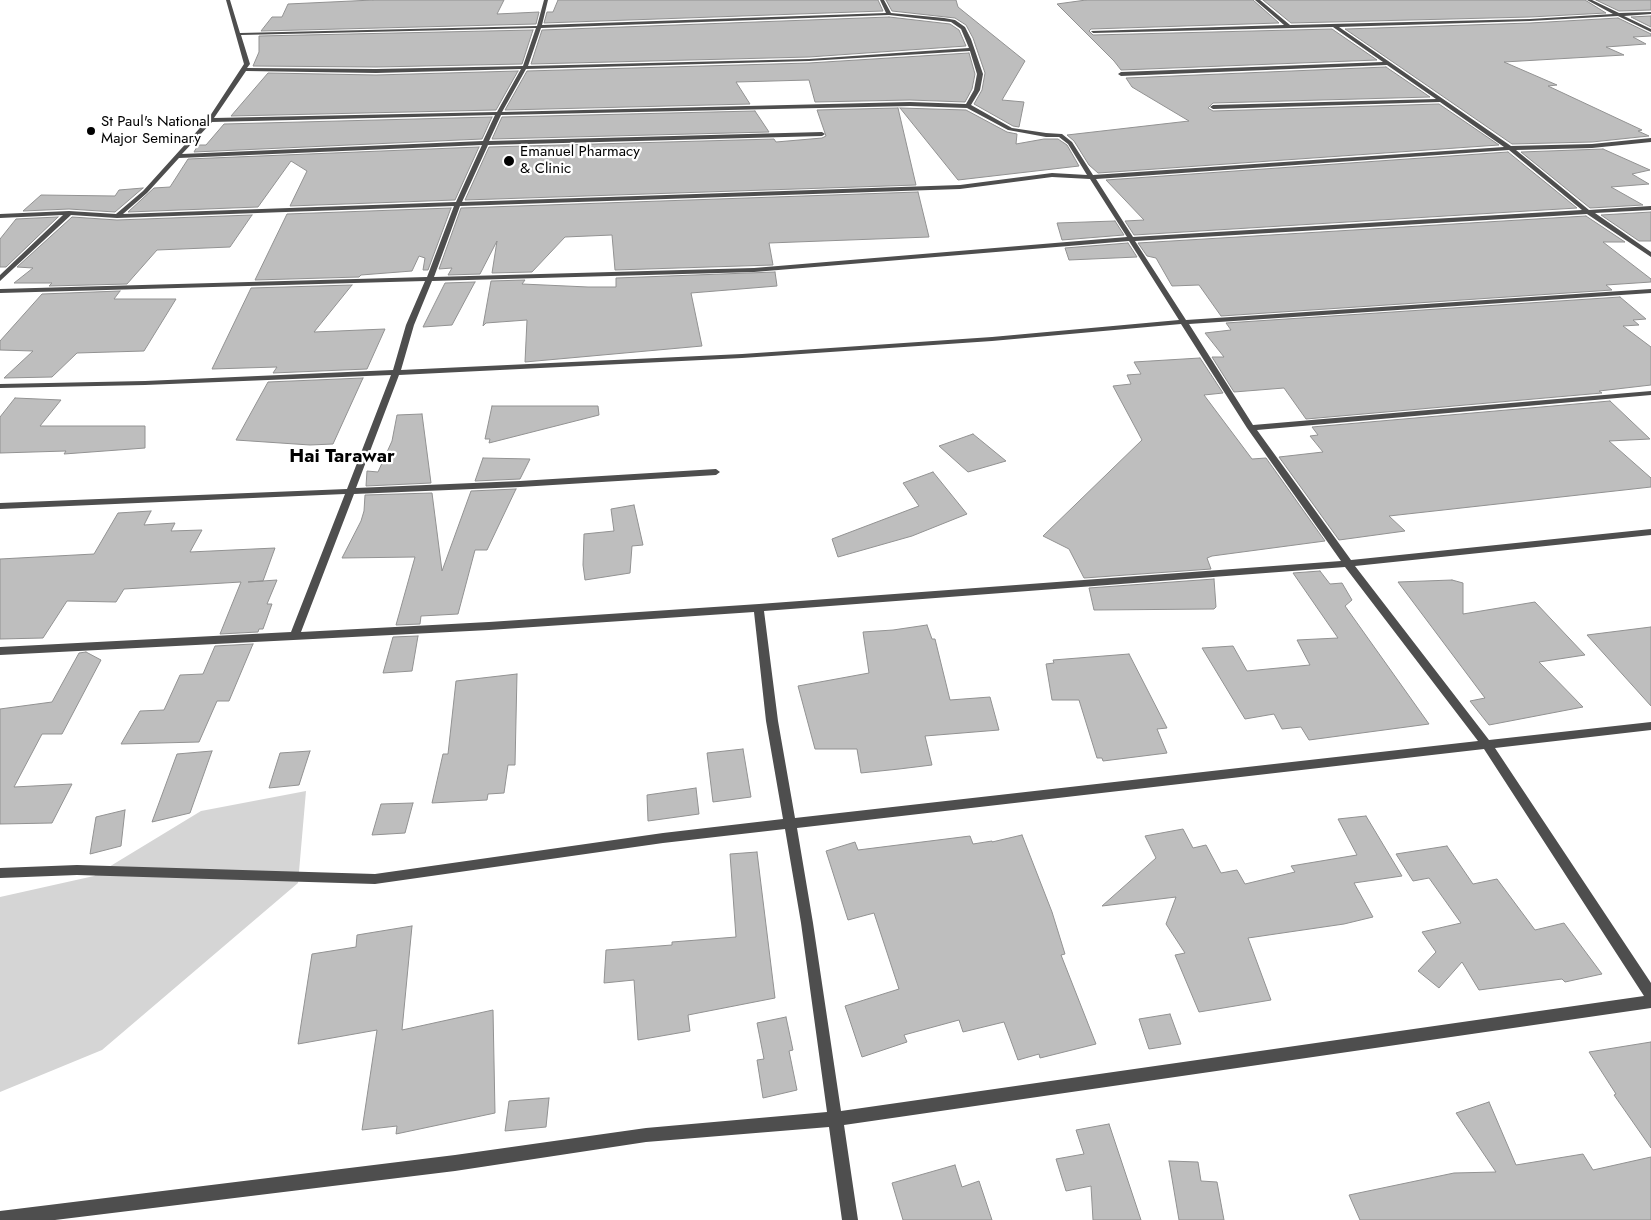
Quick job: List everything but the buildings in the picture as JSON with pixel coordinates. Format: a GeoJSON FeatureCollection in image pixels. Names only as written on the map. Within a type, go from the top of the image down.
{"type":"FeatureCollection","features":[{"type":"Feature","properties":{"kind":"street"},"geometry":{"type":"LineString","coordinates":[[117,216],[145,192],[210,120],[247,64],[228,0]]}},
{"type":"Feature","properties":{"kind":"street"},"geometry":{"type":"LineString","coordinates":[[295,635],[396,372],[410,325],[458,204],[499,113],[525,66],[539,27],[546,0]]}},
{"type":"Feature","properties":{"kind":"street"},"geometry":{"type":"LineString","coordinates":[[882,0],[889,14]]}},
{"type":"Feature","properties":{"kind":"street"},"geometry":{"type":"LineString","coordinates":[[1257,0],[1289,27]]}},
{"type":"Feature","properties":{"kind":"street"},"geometry":{"type":"LineString","coordinates":[[1588,0],[1651,31]]}},
{"type":"Feature","properties":{"kind":"street"},"geometry":{"type":"LineString","coordinates":[[1093,32],[1530,20],[1651,13]]}},
{"type":"Feature","properties":{"kind":"street"},"geometry":{"type":"LineString","coordinates":[[238,34],[539,27],[889,14],[918,16],[953,21],[963,28],[970,39],[971,48],[980,74],[977,90],[968,106]]}},
{"type":"Feature","properties":{"kind":"street"},"geometry":{"type":"LineString","coordinates":[[1335,26],[1510,148],[1587,211],[1651,255]]}},
{"type":"Feature","properties":{"kind":"street"},"geometry":{"type":"LineString","coordinates":[[244,69],[376,71],[810,60],[971,48]]}},
{"type":"Feature","properties":{"kind":"street"},"geometry":{"type":"LineString","coordinates":[[1121,74],[1389,62]]}},
{"type":"Feature","properties":{"kind":"street"},"geometry":{"type":"LineString","coordinates":[[1213,107],[1442,100]]}},
{"type":"Feature","properties":{"kind":"street"},"geometry":{"type":"LineString","coordinates":[[210,120],[910,104],[968,106],[1010,129],[1046,135],[1060,135],[1070,143],[1093,177],[1129,239],[1251,428],[1348,564],[1487,745],[1651,995]]}},
{"type":"Feature","properties":{"kind":"street"},"geometry":{"type":"LineString","coordinates":[[178,156],[486,143],[822,134]]}},
{"type":"Feature","properties":{"kind":"street"},"geometry":{"type":"LineString","coordinates":[[0,216],[69,213],[117,216],[960,188],[1036,176],[1070,175],[1093,177],[1510,148],[1592,146],[1651,140]]}},
{"type":"Feature","properties":{"kind":"street"},"geometry":{"type":"LineString","coordinates":[[0,291],[754,270],[1129,239],[1651,208]]}},
{"type":"Feature","properties":{"kind":"street"},"geometry":{"type":"LineString","coordinates":[[0,279],[69,213]]}},
{"type":"Feature","properties":{"kind":"street"},"geometry":{"type":"LineString","coordinates":[[0,386],[396,372],[742,356],[992,340],[1183,322],[1651,291]]}},
{"type":"Feature","properties":{"kind":"street"},"geometry":{"type":"LineString","coordinates":[[1251,428],[1651,393]]}},
{"type":"Feature","properties":{"kind":"street"},"geometry":{"type":"LineString","coordinates":[[0,506],[520,484],[716,472]]}},
{"type":"Feature","properties":{"kind":"street"},"geometry":{"type":"LineString","coordinates":[[0,651],[489,626],[759,608],[1348,564],[1651,532]]}},
{"type":"Feature","properties":{"kind":"street"},"geometry":{"type":"LineString","coordinates":[[759,608],[772,722],[807,923],[850,1220]]}},
{"type":"Feature","properties":{"kind":"street"},"geometry":{"type":"LineString","coordinates":[[0,874],[77,870],[375,879],[663,838],[1651,726]]}},
{"type":"Feature","properties":{"kind":"street"},"geometry":{"type":"LineString","coordinates":[[0,1219],[455,1163],[646,1135],[835,1119],[1651,1001]]}},
{"type":"Feature","properties":{"kind":"shaded area"},"geometry":{"type":"Polygon","coordinates":[[[306,791],[298,883],[102,1050],[0,1092],[0,897],[94,876],[201,811],[306,791]]]}},
{"type":"Feature","properties":{"kind":"place","name":"St Paul's National Major Seminary"},"geometry":{"type":"Point","coordinates":[91,131]}},
{"type":"Feature","properties":{"kind":"place","name":"Emanuel Pharmacy & Clinic"},"geometry":{"type":"Point","coordinates":[509,161]}},
{"type":"Feature","properties":{"kind":"district","name":"Hai Tarawar"},"geometry":{"type":"Point","coordinates":[342,457]}}]}
